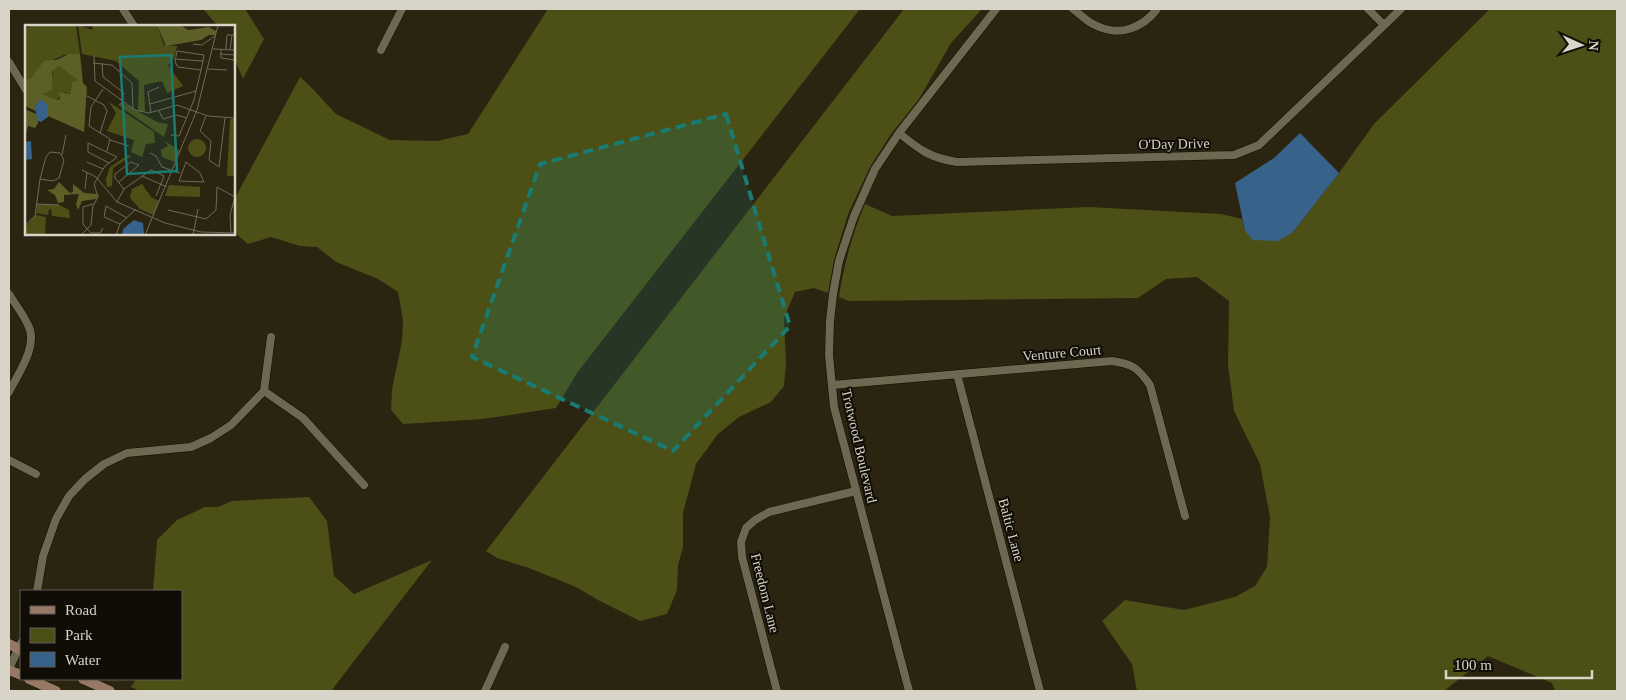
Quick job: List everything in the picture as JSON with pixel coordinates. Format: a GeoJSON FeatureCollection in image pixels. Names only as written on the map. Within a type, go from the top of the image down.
{"type":"FeatureCollection","features":[{"type":"Feature","properties":{"kind":"main road"},"geometry":{"type":"LineString","coordinates":[[9,644],[20,648]]}},
{"type":"Feature","properties":{"kind":"main road"},"geometry":{"type":"LineString","coordinates":[[31,680],[56,691]]}},
{"type":"Feature","properties":{"kind":"main road"},"geometry":{"type":"LineString","coordinates":[[85,680],[110,691]]}},
{"type":"Feature","properties":{"kind":"street"},"geometry":{"type":"LineString","coordinates":[[123,9],[133,25]]}},
{"type":"Feature","properties":{"kind":"street"},"geometry":{"type":"LineString","coordinates":[[381,50],[402,9]]}},
{"type":"Feature","properties":{"kind":"street","name":"Trotwood Boulevard"},"geometry":{"type":"LineString","coordinates":[[909,691],[834,407],[830,355],[830,322],[839,262],[854,216],[875,169],[899,134],[996,9]]}},
{"type":"Feature","properties":{"kind":"street"},"geometry":{"type":"LineString","coordinates":[[1073,9],[1094,25],[1114,31],[1131,29],[1151,17],[1157,9]]}},
{"type":"Feature","properties":{"kind":"street"},"geometry":{"type":"LineString","coordinates":[[1368,9],[1384,24]]}},
{"type":"Feature","properties":{"kind":"street","name":"O'Day Drive"},"geometry":{"type":"LineString","coordinates":[[899,134],[922,151],[940,159],[957,162],[1234,156],[1259,145],[1401,9]]}},
{"type":"Feature","properties":{"kind":"street"},"geometry":{"type":"LineString","coordinates":[[9,62],[25,88]]}},
{"type":"Feature","properties":{"kind":"street"},"geometry":{"type":"LineString","coordinates":[[9,294],[29,326],[31,338],[28,351],[9,392]]}},
{"type":"Feature","properties":{"kind":"street"},"geometry":{"type":"LineString","coordinates":[[37,590],[43,556],[56,519],[68,496],[104,464],[127,453],[190,446],[211,438],[231,425],[264,391],[271,337]]}},
{"type":"Feature","properties":{"kind":"street","name":"Venture Court"},"geometry":{"type":"LineString","coordinates":[[832,385],[1112,361],[1125,363],[1140,370],[1150,385],[1185,516]]}},
{"type":"Feature","properties":{"kind":"street","name":"Baltic Lane"},"geometry":{"type":"LineString","coordinates":[[956,374],[1040,691]]}},
{"type":"Feature","properties":{"kind":"street"},"geometry":{"type":"LineString","coordinates":[[264,391],[303,418],[364,486]]}},
{"type":"Feature","properties":{"kind":"street"},"geometry":{"type":"LineString","coordinates":[[9,460],[36,474]]}},
{"type":"Feature","properties":{"kind":"street","name":"Freedom Lane"},"geometry":{"type":"LineString","coordinates":[[777,691],[742,557],[741,542],[746,528],[769,512],[856,491]]}},
{"type":"Feature","properties":{"kind":"street"},"geometry":{"type":"LineString","coordinates":[[9,669],[20,648]]}},
{"type":"Feature","properties":{"kind":"street"},"geometry":{"type":"LineString","coordinates":[[485,691],[506,648]]}},
{"type":"Feature","properties":{"kind":"highlighted area"},"geometry":{"type":"Polygon","coordinates":[[[726,114],[790,326],[673,451],[472,357],[540,164],[726,114]]]}},
{"type":"Feature","properties":{"kind":"green space"},"geometry":{"type":"Polygon","coordinates":[[[203,9],[245,9],[264,39],[243,79],[235,60],[235,25],[217,25],[203,9]]]}},
{"type":"Feature","properties":{"kind":"green space"},"geometry":{"type":"Polygon","coordinates":[[[548,9],[860,9],[577,373],[556,408],[483,419],[403,424],[391,410],[392,389],[402,341],[403,320],[398,292],[378,279],[336,262],[317,247],[300,246],[271,237],[248,244],[235,233],[235,198],[300,77],[336,114],[390,140],[437,141],[468,134],[548,9]]]}},
{"type":"Feature","properties":{"kind":"green space"},"geometry":{"type":"Polygon","coordinates":[[[904,9],[982,9],[951,43],[919,99],[891,134],[870,167],[848,214],[834,260],[828,293],[814,288],[795,292],[784,318],[786,363],[784,386],[771,402],[739,417],[718,434],[696,464],[683,513],[683,547],[678,565],[677,590],[667,614],[640,621],[576,587],[529,568],[497,558],[486,551],[904,9]]]}},
{"type":"Feature","properties":{"kind":"green space"},"geometry":{"type":"Polygon","coordinates":[[[1490,9],[1617,9],[1617,691],[1555,691],[1552,683],[1488,656],[1444,691],[1137,691],[1132,664],[1102,621],[1125,600],[1184,610],[1235,597],[1255,586],[1267,567],[1270,517],[1260,464],[1234,411],[1228,365],[1229,301],[1197,277],[1166,279],[1138,298],[849,301],[839,297],[849,250],[865,204],[892,216],[1089,207],[1221,214],[1242,219],[1245,231],[1293,232],[1374,124],[1490,9]]]}},
{"type":"Feature","properties":{"kind":"green space"},"geometry":{"type":"Polygon","coordinates":[[[309,497],[327,521],[334,576],[354,594],[432,560],[331,691],[140,691],[131,687],[135,680],[182,680],[182,590],[153,590],[157,540],[177,520],[205,507],[218,507],[232,501],[309,497]]]}},
{"type":"Feature","properties":{"kind":"water"},"geometry":{"type":"Polygon","coordinates":[[[1300,133],[1339,173],[1293,232],[1278,241],[1253,240],[1245,231],[1235,183],[1274,158],[1300,133]]]}}]}
